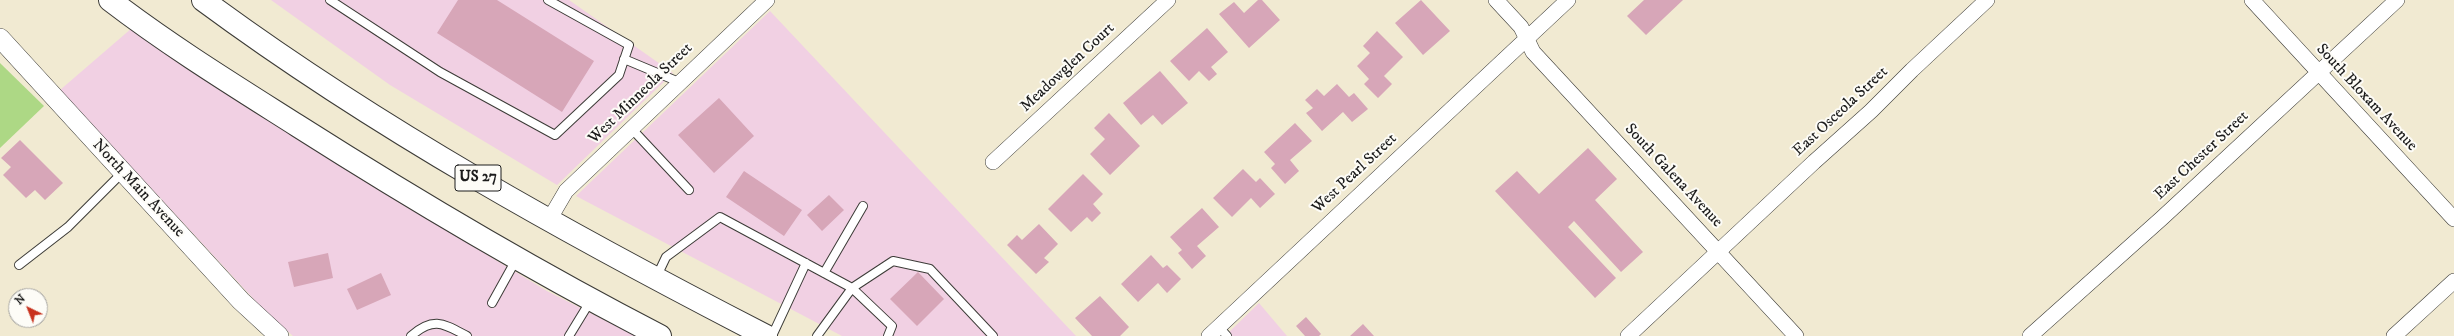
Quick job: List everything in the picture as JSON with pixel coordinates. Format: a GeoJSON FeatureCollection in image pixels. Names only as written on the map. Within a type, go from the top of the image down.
{"type":"FeatureCollection","features":[{"type":"Feature","properties":{"kind":"highway"},"geometry":{"type":"LineString","coordinates":[[110,0],[315,137],[517,258],[660,336]]}},
{"type":"Feature","properties":{"kind":"highway","name":"US 27"},"geometry":{"type":"LineString","coordinates":[[203,0],[290,63],[400,132],[549,220],[766,336]]}},
{"type":"Feature","properties":{"kind":"street","name":"West Minneola Street"},"geometry":{"type":"LineString","coordinates":[[549,220],[566,191],[767,0]]}},
{"type":"Feature","properties":{"kind":"street","name":"Meadowglen Court"},"geometry":{"type":"LineString","coordinates":[[993,162],[1168,0]]}},
{"type":"Feature","properties":{"kind":"street","name":"South Galena Avenue"},"geometry":{"type":"LineString","coordinates":[[1496,0],[1521,27],[1533,52],[1719,251],[1768,307],[1796,336]]}},
{"type":"Feature","properties":{"kind":"street","name":"West Pearl Street"},"geometry":{"type":"LineString","coordinates":[[1218,333],[1568,0]]}},
{"type":"Feature","properties":{"kind":"street","name":"East Osceola Street"},"geometry":{"type":"LineString","coordinates":[[1628,336],[1814,162],[1871,111],[1912,70],[1987,0]]}},
{"type":"Feature","properties":{"kind":"street","name":"South Bloxam Avenue"},"geometry":{"type":"LineString","coordinates":[[2252,0],[2454,219]]}},
{"type":"Feature","properties":{"kind":"street","name":"East Chester Street"},"geometry":{"type":"LineString","coordinates":[[2030,336],[2162,218],[2396,0]]}},
{"type":"Feature","properties":{"kind":"street","name":"North Main Avenue"},"geometry":{"type":"LineString","coordinates":[[0,38],[241,301],[279,336]]}},
{"type":"Feature","properties":{"kind":"street"},"geometry":{"type":"LineString","coordinates":[[2394,336],[2454,281]]}},
{"type":"Feature","properties":{"kind":"lane"},"geometry":{"type":"LineString","coordinates":[[330,0],[440,72],[555,135],[619,75],[629,45],[548,0]]}},
{"type":"Feature","properties":{"kind":"lane"},"geometry":{"type":"LineString","coordinates":[[624,59],[679,82]]}},
{"type":"Feature","properties":{"kind":"lane"},"geometry":{"type":"LineString","coordinates":[[631,128],[689,190]]}},
{"type":"Feature","properties":{"kind":"lane"},"geometry":{"type":"LineString","coordinates":[[19,265],[68,227],[123,172]]}},
{"type":"Feature","properties":{"kind":"lane"},"geometry":{"type":"LineString","coordinates":[[824,273],[863,206]]}},
{"type":"Feature","properties":{"kind":"lane"},"geometry":{"type":"LineString","coordinates":[[656,278],[666,257],[720,217],[852,288],[892,326],[888,336]]}},
{"type":"Feature","properties":{"kind":"lane"},"geometry":{"type":"LineString","coordinates":[[492,303],[517,258]]}},
{"type":"Feature","properties":{"kind":"lane"},"geometry":{"type":"LineString","coordinates":[[817,336],[852,288],[893,261],[930,269],[993,336]]}},
{"type":"Feature","properties":{"kind":"lane"},"geometry":{"type":"LineString","coordinates":[[772,336],[806,263]]}},
{"type":"Feature","properties":{"kind":"lane"},"geometry":{"type":"LineString","coordinates":[[570,336],[591,299]]}},
{"type":"Feature","properties":{"kind":"lane"},"geometry":{"type":"LineString","coordinates":[[411,336],[425,326],[440,323],[467,336]]}},
{"type":"Feature","properties":{"kind":"shaded area"},"geometry":{"type":"Polygon","coordinates":[[[271,0],[569,0],[673,73],[557,185],[390,85],[271,0]]]}},
{"type":"Feature","properties":{"kind":"shaded area"},"geometry":{"type":"Polygon","coordinates":[[[770,11],[1076,336],[842,336],[576,196],[770,11]]]}},
{"type":"Feature","properties":{"kind":"shaded area"},"geometry":{"type":"Polygon","coordinates":[[[132,28],[370,184],[547,291],[636,336],[293,336],[262,308],[60,90],[132,28]]]}},
{"type":"Feature","properties":{"kind":"shaded area"},"geometry":{"type":"Polygon","coordinates":[[[1259,303],[1287,336],[1225,336],[1259,303]]]}},
{"type":"Feature","properties":{"kind":"green space"},"geometry":{"type":"Polygon","coordinates":[[[0,63],[44,106],[0,148],[0,63]]]}},
{"type":"Feature","properties":{"kind":"building"},"geometry":{"type":"Polygon","coordinates":[[[458,0],[497,0],[594,61],[562,112],[437,33],[458,0]]]}},
{"type":"Feature","properties":{"kind":"building"},"geometry":{"type":"Polygon","coordinates":[[[1258,0],[1262,0],[1280,20],[1249,48],[1219,14],[1234,2],[1244,13],[1258,0]]]}},
{"type":"Feature","properties":{"kind":"building"},"geometry":{"type":"Polygon","coordinates":[[[1421,0],[1450,31],[1423,55],[1395,23],[1421,0]]]}},
{"type":"Feature","properties":{"kind":"building"},"geometry":{"type":"Polygon","coordinates":[[[1644,0],[1683,0],[1646,35],[1627,16],[1644,0]]]}},
{"type":"Feature","properties":{"kind":"building"},"geometry":{"type":"Polygon","coordinates":[[[1207,28],[1228,52],[1211,67],[1217,74],[1209,81],[1199,71],[1189,81],[1170,61],[1207,28]]]}},
{"type":"Feature","properties":{"kind":"building"},"geometry":{"type":"Polygon","coordinates":[[[1377,31],[1403,57],[1384,76],[1392,84],[1378,98],[1364,84],[1369,79],[1357,66],[1370,53],[1363,46],[1377,31]]]}},
{"type":"Feature","properties":{"kind":"building"},"geometry":{"type":"Polygon","coordinates":[[[1160,71],[1188,103],[1162,125],[1153,115],[1141,125],[1123,103],[1160,71]]]}},
{"type":"Feature","properties":{"kind":"building"},"geometry":{"type":"Polygon","coordinates":[[[1337,84],[1349,97],[1354,93],[1368,109],[1352,122],[1343,112],[1322,131],[1306,113],[1313,108],[1305,100],[1317,89],[1324,96],[1337,84]]]}},
{"type":"Feature","properties":{"kind":"building"},"geometry":{"type":"Polygon","coordinates":[[[719,98],[754,136],[714,173],[678,135],[719,98]]]}},
{"type":"Feature","properties":{"kind":"building"},"geometry":{"type":"Polygon","coordinates":[[[1109,113],[1140,146],[1110,175],[1090,154],[1105,139],[1094,128],[1109,113]]]}},
{"type":"Feature","properties":{"kind":"building"},"geometry":{"type":"Polygon","coordinates":[[[1295,123],[1312,141],[1290,160],[1299,171],[1285,184],[1271,168],[1275,164],[1264,152],[1295,123]]]}},
{"type":"Feature","properties":{"kind":"building"},"geometry":{"type":"Polygon","coordinates":[[[20,140],[63,183],[45,200],[35,190],[26,198],[3,175],[11,167],[1,158],[20,140]]]}},
{"type":"Feature","properties":{"kind":"building"},"geometry":{"type":"Polygon","coordinates":[[[1588,148],[1617,179],[1595,200],[1643,252],[1621,272],[1574,221],[1568,227],[1616,278],[1595,298],[1495,191],[1517,171],[1539,194],[1588,148]]]}},
{"type":"Feature","properties":{"kind":"building"},"geometry":{"type":"Polygon","coordinates":[[[1243,169],[1256,182],[1260,178],[1275,194],[1260,208],[1251,198],[1232,217],[1213,198],[1243,169]]]}},
{"type":"Feature","properties":{"kind":"building"},"geometry":{"type":"Polygon","coordinates":[[[744,171],[802,210],[784,236],[726,197],[744,171]]]}},
{"type":"Feature","properties":{"kind":"building"},"geometry":{"type":"Polygon","coordinates":[[[1083,174],[1103,194],[1093,204],[1101,213],[1092,222],[1087,217],[1071,232],[1048,209],[1083,174]]]}},
{"type":"Feature","properties":{"kind":"building"},"geometry":{"type":"Polygon","coordinates":[[[829,195],[844,210],[822,231],[807,215],[829,195]]]}},
{"type":"Feature","properties":{"kind":"building"},"geometry":{"type":"Polygon","coordinates":[[[1202,208],[1219,227],[1197,246],[1206,256],[1192,269],[1178,253],[1182,250],[1170,237],[1202,208]]]}},
{"type":"Feature","properties":{"kind":"building"},"geometry":{"type":"Polygon","coordinates":[[[1039,224],[1058,244],[1044,258],[1049,262],[1036,274],[1007,245],[1017,235],[1022,240],[1039,224]]]}},
{"type":"Feature","properties":{"kind":"building"},"geometry":{"type":"Polygon","coordinates":[[[328,253],[333,278],[294,287],[288,262],[328,253]]]}},
{"type":"Feature","properties":{"kind":"building"},"geometry":{"type":"Polygon","coordinates":[[[1151,255],[1163,268],[1167,265],[1181,279],[1167,293],[1158,283],[1138,302],[1121,284],[1151,255]]]}},
{"type":"Feature","properties":{"kind":"building"},"geometry":{"type":"Polygon","coordinates":[[[918,272],[944,299],[917,326],[890,299],[918,272]]]}},
{"type":"Feature","properties":{"kind":"building"},"geometry":{"type":"Polygon","coordinates":[[[381,273],[391,295],[357,310],[347,289],[381,273]]]}},
{"type":"Feature","properties":{"kind":"building"},"geometry":{"type":"Polygon","coordinates":[[[1100,296],[1129,327],[1120,336],[1092,336],[1075,318],[1100,296]]]}},
{"type":"Feature","properties":{"kind":"building"},"geometry":{"type":"Polygon","coordinates":[[[1306,317],[1321,334],[1319,336],[1305,336],[1296,326],[1306,317]]]}},
{"type":"Feature","properties":{"kind":"building"},"geometry":{"type":"Polygon","coordinates":[[[1363,324],[1374,336],[1350,336],[1363,324]]]}}]}
